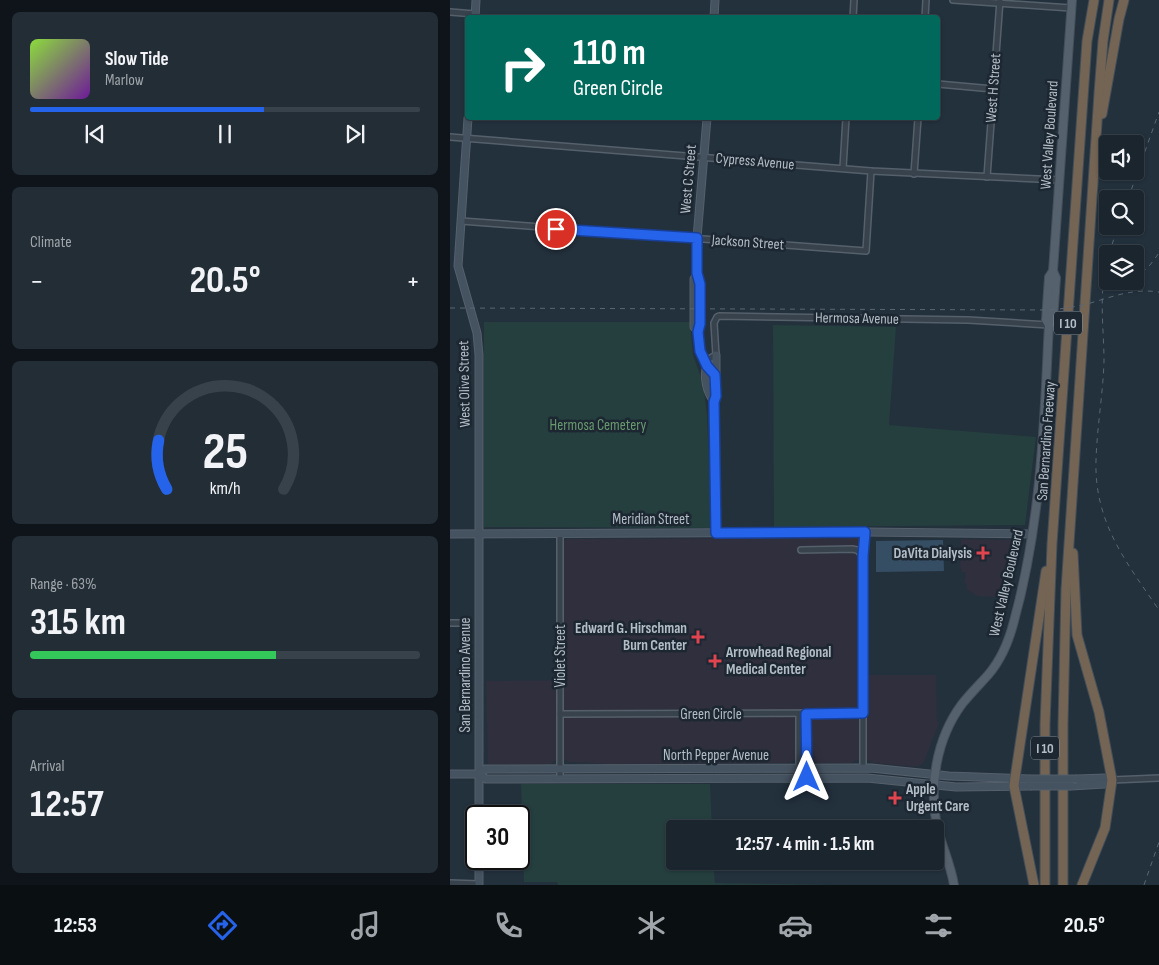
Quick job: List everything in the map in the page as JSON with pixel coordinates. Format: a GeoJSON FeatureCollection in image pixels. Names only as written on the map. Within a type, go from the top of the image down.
{"type":"FeatureCollection","features":[{"type":"Feature","properties":{"kind":"highway","name":"San Bernardino Freeway"},"geometry":{"type":"LineString","coordinates":[[1045,885],[1045,724],[1052,544],[1087,41],[1094,0]]}},
{"type":"Feature","properties":{"kind":"highway","name":"San Bernardino Freeway"},"geometry":{"type":"LineString","coordinates":[[1063,885],[1063,725],[1066,599],[1103,41],[1109,0]]}},
{"type":"Feature","properties":{"kind":"highway"},"geometry":{"type":"LineString","coordinates":[[1097,131],[1103,112],[1124,0]]}},
{"type":"Feature","properties":{"kind":"highway"},"geometry":{"type":"LineString","coordinates":[[1072,503],[1077,635],[1099,712],[1112,780],[1105,828],[1082,885]]}},
{"type":"Feature","properties":{"kind":"highway"},"geometry":{"type":"LineString","coordinates":[[1034,885],[1014,782],[1046,570],[1052,544]]}},
{"type":"Feature","properties":{"kind":"main road","name":"West Valley Boulevard"},"geometry":{"type":"LineString","coordinates":[[954,885],[936,821],[934,784],[939,753],[954,716],[970,694],[989,674],[1009,639],[1019,602],[1032,534],[1040,469],[1049,325],[1053,320],[1056,278],[1053,272],[1072,4]]}},
{"type":"Feature","properties":{"kind":"street"},"geometry":{"type":"LineString","coordinates":[[475,15],[476,0]]}},
{"type":"Feature","properties":{"kind":"street"},"geometry":{"type":"LineString","coordinates":[[714,15],[715,0]]}},
{"type":"Feature","properties":{"kind":"street"},"geometry":{"type":"LineString","coordinates":[[853,15],[854,0]]}},
{"type":"Feature","properties":{"kind":"street"},"geometry":{"type":"LineString","coordinates":[[925,15],[926,0]]}},
{"type":"Feature","properties":{"kind":"street"},"geometry":{"type":"LineString","coordinates":[[953,0],[1072,4]]}},
{"type":"Feature","properties":{"kind":"street","name":"West H Street"},"geometry":{"type":"LineString","coordinates":[[987,177],[999,2]]}},
{"type":"Feature","properties":{"kind":"street"},"geometry":{"type":"LineString","coordinates":[[450,12],[469,15]]}},
{"type":"Feature","properties":{"kind":"street"},"geometry":{"type":"LineString","coordinates":[[940,84],[993,89]]}},
{"type":"Feature","properties":{"kind":"street","name":"West Olive Street"},"geometry":{"type":"LineString","coordinates":[[468,120],[460,221],[459,272],[478,342],[478,533]]}},
{"type":"Feature","properties":{"kind":"street","name":"West C Street"},"geometry":{"type":"LineString","coordinates":[[707,120],[697,238],[697,273],[700,284],[700,324],[698,332],[700,351],[715,375],[716,381],[714,402],[716,533]]}},
{"type":"Feature","properties":{"kind":"street"},"geometry":{"type":"LineString","coordinates":[[843,168],[846,120]]}},
{"type":"Feature","properties":{"kind":"street"},"geometry":{"type":"LineString","coordinates":[[914,174],[918,120]]}},
{"type":"Feature","properties":{"kind":"street","name":"Cypress Avenue"},"geometry":{"type":"LineString","coordinates":[[450,137],[705,156],[871,171],[1060,180]]}},
{"type":"Feature","properties":{"kind":"street","name":"Jackson Street"},"geometry":{"type":"LineString","coordinates":[[460,221],[866,251],[871,171]]}},
{"type":"Feature","properties":{"kind":"street","name":"Hermosa Avenue"},"geometry":{"type":"LineString","coordinates":[[716,355],[714,323],[720,316],[968,320],[1049,325]]}},
{"type":"Feature","properties":{"kind":"street"},"geometry":{"type":"LineString","coordinates":[[706,363],[716,355]]}},
{"type":"Feature","properties":{"kind":"street"},"geometry":{"type":"LineString","coordinates":[[716,355],[716,381]]}},
{"type":"Feature","properties":{"kind":"street","name":"West C Street"},"geometry":{"type":"LineString","coordinates":[[706,363],[705,371],[709,396],[714,402]]}},
{"type":"Feature","properties":{"kind":"street"},"geometry":{"type":"LineString","coordinates":[[863,768],[863,556],[865,532]]}},
{"type":"Feature","properties":{"kind":"street","name":"Meridian Street"},"geometry":{"type":"LineString","coordinates":[[450,534],[865,532],[1032,534]]}},
{"type":"Feature","properties":{"kind":"street","name":"San Bernardino Avenue"},"geometry":{"type":"LineString","coordinates":[[478,533],[479,805]]}},
{"type":"Feature","properties":{"kind":"street","name":"Violet Street"},"geometry":{"type":"LineString","coordinates":[[560,533],[560,778]]}},
{"type":"Feature","properties":{"kind":"street"},"geometry":{"type":"LineString","coordinates":[[801,550],[852,549],[858,550],[863,556]]}},
{"type":"Feature","properties":{"kind":"street"},"geometry":{"type":"LineString","coordinates":[[450,623],[466,623]]}},
{"type":"Feature","properties":{"kind":"street","name":"Green Circle"},"geometry":{"type":"LineString","coordinates":[[560,714],[863,713]]}},
{"type":"Feature","properties":{"kind":"street"},"geometry":{"type":"LineString","coordinates":[[799,714],[799,777]]}},
{"type":"Feature","properties":{"kind":"street"},"geometry":{"type":"LineString","coordinates":[[806,714],[807,777]]}},
{"type":"Feature","properties":{"kind":"street"},"geometry":{"type":"LineString","coordinates":[[822,778],[823,775],[836,772],[840,768]]}},
{"type":"Feature","properties":{"kind":"street","name":"North Pepper Avenue"},"geometry":{"type":"LineString","coordinates":[[1014,782],[964,788],[868,778],[486,778],[479,774],[485,769],[863,768],[1014,782],[1076,783],[1105,778],[1112,780]]}},
{"type":"Feature","properties":{"kind":"street"},"geometry":{"type":"LineString","coordinates":[[450,774],[479,774]]}},
{"type":"Feature","properties":{"kind":"street"},"geometry":{"type":"LineString","coordinates":[[1112,780],[1159,778]]}},
{"type":"Feature","properties":{"kind":"street"},"geometry":{"type":"LineString","coordinates":[[450,884],[479,884],[479,870]]}},
{"type":"Feature","properties":{"kind":"shaded area","name":"Arrowhead Regional Medical Center"},"geometry":{"type":"Polygon","coordinates":[[[868,538],[868,675],[936,675],[937,721],[939,723],[924,762],[918,767],[872,763],[869,760],[856,760],[852,763],[817,763],[813,760],[793,760],[790,763],[608,764],[568,762],[565,759],[554,761],[551,764],[488,764],[486,681],[563,680],[564,541],[567,539],[868,538]]]}},
{"type":"Feature","properties":{"kind":"shaded area"},"geometry":{"type":"Polygon","coordinates":[[[961,539],[1016,540],[1021,543],[1010,598],[977,596],[966,589],[967,584],[964,583],[966,573],[962,572],[960,567],[961,539]]]}},
{"type":"Feature","properties":{"kind":"shaded area"},"geometry":{"type":"Polygon","coordinates":[[[943,540],[944,571],[876,572],[876,541],[943,540]]]}},
{"type":"Feature","properties":{"kind":"green space","name":"Hermosa Cemetery"},"geometry":{"type":"Polygon","coordinates":[[[484,322],[690,322],[693,355],[703,383],[707,415],[712,526],[709,528],[484,527],[484,322]]]}},
{"type":"Feature","properties":{"kind":"green space"},"geometry":{"type":"Polygon","coordinates":[[[773,325],[896,327],[889,425],[1036,437],[1025,525],[774,527],[773,325]]]}},
{"type":"Feature","properties":{"kind":"green space"},"geometry":{"type":"Polygon","coordinates":[[[521,784],[710,784],[712,820],[666,820],[666,870],[714,870],[715,883],[835,885],[558,885],[557,882],[524,882],[524,870],[530,870],[530,805],[522,805],[521,784]]]}},
{"type":"Feature","properties":{"kind":"railway"},"geometry":{"type":"LineString","coordinates":[[1131,190],[1159,112]]}},
{"type":"Feature","properties":{"kind":"railway"},"geometry":{"type":"LineString","coordinates":[[1112,245],[1115,235]]}},
{"type":"Feature","properties":{"kind":"railway"},"geometry":{"type":"LineString","coordinates":[[1144,271],[1159,253]]}},
{"type":"Feature","properties":{"kind":"railway"},"geometry":{"type":"LineString","coordinates":[[1103,290],[1104,361],[1096,460],[1100,503],[1114,540],[1159,610]]}},
{"type":"Feature","properties":{"kind":"railway"},"geometry":{"type":"LineString","coordinates":[[450,308],[1049,310],[1082,305],[1131,292],[1159,292]]}},
{"type":"Feature","properties":{"kind":"railway"},"geometry":{"type":"LineString","coordinates":[[1144,885],[1159,842]]}},
{"type":"Feature","properties":{"kind":"place","name":"DaVita Dialysis"},"geometry":{"type":"Point","coordinates":[983,553]}},
{"type":"Feature","properties":{"kind":"place","name":"Edward G. Hirschman Burn Center"},"geometry":{"type":"Point","coordinates":[698,637]}},
{"type":"Feature","properties":{"kind":"place","name":"Arrowhead Regional Medical Center"},"geometry":{"type":"Point","coordinates":[715,661]}},
{"type":"Feature","properties":{"kind":"place","name":"Apple Urgent Care"},"geometry":{"type":"Point","coordinates":[895,798]}},
{"type":"Feature","properties":{"kind":"route"},"geometry":{"type":"LineString","coordinates":[[556,229],[697,238],[697,273],[700,284],[700,324],[698,332],[700,351],[707,366],[715,375],[716,381],[714,402],[716,533],[865,532],[863,556],[863,713],[806,714],[807,777]]}}]}
